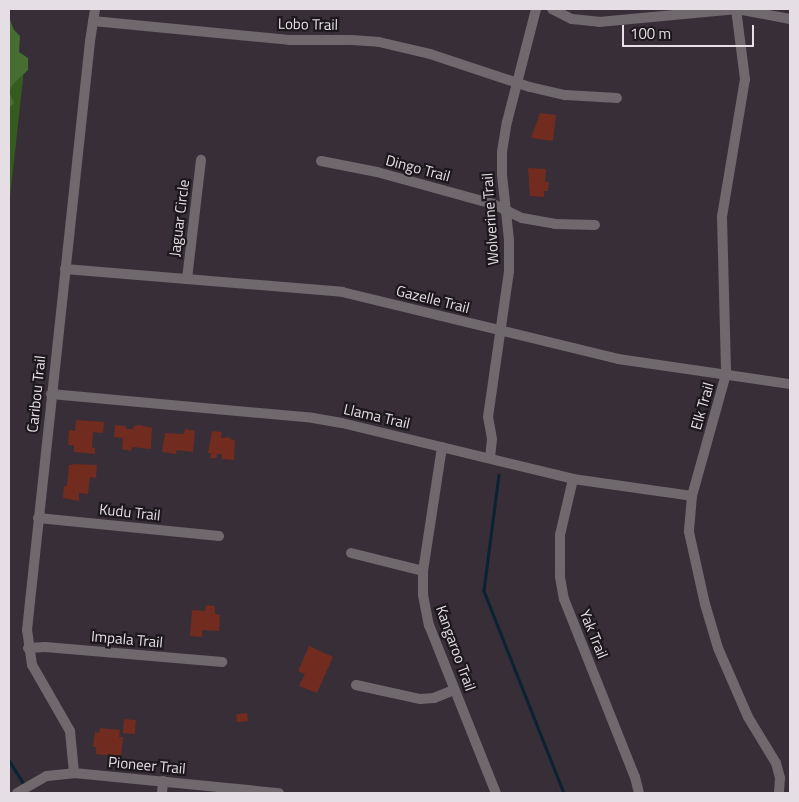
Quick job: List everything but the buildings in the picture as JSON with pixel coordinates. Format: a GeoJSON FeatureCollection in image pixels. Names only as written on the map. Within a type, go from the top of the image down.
{"type":"FeatureCollection","features":[{"type":"Feature","properties":{"kind":"street","name":"Caribou Trail"},"geometry":{"type":"LineString","coordinates":[[74,773],[70,731],[32,665],[28,648],[27,630],[51,394],[95,9]]}},
{"type":"Feature","properties":{"kind":"street","name":"Wolverine Trail"},"geometry":{"type":"LineString","coordinates":[[490,458],[492,440],[488,417],[509,272],[509,240],[505,210],[502,152],[507,122],[536,9]]}},
{"type":"Feature","properties":{"kind":"street"},"geometry":{"type":"LineString","coordinates":[[552,9],[572,19],[599,22],[737,9],[790,19]]}},
{"type":"Feature","properties":{"kind":"street","name":"Elk Trail"},"geometry":{"type":"LineString","coordinates":[[737,9],[744,53],[745,79],[722,217],[726,374],[692,496],[689,532],[705,604],[732,684],[748,717],[776,763],[780,778],[779,793]]}},
{"type":"Feature","properties":{"kind":"street","name":"Lobo Trail"},"geometry":{"type":"LineString","coordinates":[[93,21],[289,40],[379,42],[430,54],[517,82],[566,95],[617,98]]}},
{"type":"Feature","properties":{"kind":"street","name":"Jaguar Circle"},"geometry":{"type":"LineString","coordinates":[[187,280],[201,160]]}},
{"type":"Feature","properties":{"kind":"street","name":"Dingo Trail"},"geometry":{"type":"LineString","coordinates":[[321,161],[377,172],[505,210],[522,218],[555,224],[596,226]]}},
{"type":"Feature","properties":{"kind":"street","name":"Gazelle Trail"},"geometry":{"type":"LineString","coordinates":[[65,269],[342,292],[618,359],[790,384]]}},
{"type":"Feature","properties":{"kind":"street","name":"Llama Trail"},"geometry":{"type":"LineString","coordinates":[[51,394],[313,418],[573,479],[692,496]]}},
{"type":"Feature","properties":{"kind":"street","name":"Kangaroo Trail"},"geometry":{"type":"LineString","coordinates":[[442,447],[423,571],[423,595],[429,625],[496,793]]}},
{"type":"Feature","properties":{"kind":"street","name":"Yak Trail"},"geometry":{"type":"LineString","coordinates":[[573,479],[560,535],[560,577],[564,599],[640,793]]}},
{"type":"Feature","properties":{"kind":"street","name":"Kudu Trail"},"geometry":{"type":"LineString","coordinates":[[38,518],[219,536]]}},
{"type":"Feature","properties":{"kind":"street"},"geometry":{"type":"LineString","coordinates":[[351,553],[423,571]]}},
{"type":"Feature","properties":{"kind":"street","name":"Impala Trail"},"geometry":{"type":"LineString","coordinates":[[28,648],[45,647],[222,662]]}},
{"type":"Feature","properties":{"kind":"street"},"geometry":{"type":"LineString","coordinates":[[356,685],[420,699],[434,698],[454,690]]}},
{"type":"Feature","properties":{"kind":"street","name":"Pioneer Trail"},"geometry":{"type":"LineString","coordinates":[[18,793],[47,776],[74,773],[279,793]]}},
{"type":"Feature","properties":{"kind":"street"},"geometry":{"type":"LineString","coordinates":[[162,793],[163,782]]}},
{"type":"Feature","properties":{"kind":"green space"},"geometry":{"type":"Polygon","coordinates":[[[9,17],[14,30],[20,36],[19,52],[28,58],[28,70],[14,83],[9,91],[9,17]]]}},
{"type":"Feature","properties":{"kind":"green space"},"geometry":{"type":"Polygon","coordinates":[[[9,53],[25,60],[9,207],[9,53]]]}},
{"type":"Feature","properties":{"kind":"green space"},"geometry":{"type":"Polygon","coordinates":[[[9,91],[14,103],[9,108],[9,91]]]}},
{"type":"Feature","properties":{"kind":"waterway"},"geometry":{"type":"LineString","coordinates":[[499,475],[484,591],[564,793]]}},
{"type":"Feature","properties":{"kind":"waterway"},"geometry":{"type":"LineString","coordinates":[[9,760],[25,786]]}}]}
